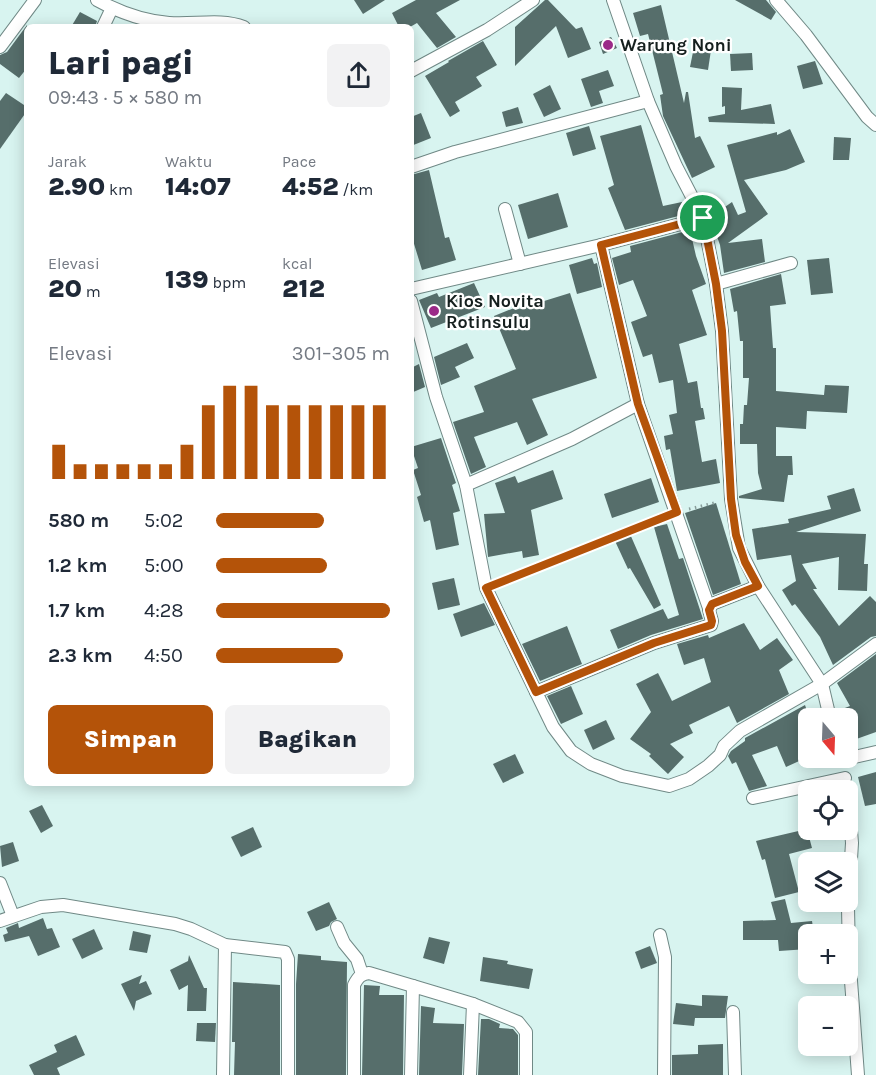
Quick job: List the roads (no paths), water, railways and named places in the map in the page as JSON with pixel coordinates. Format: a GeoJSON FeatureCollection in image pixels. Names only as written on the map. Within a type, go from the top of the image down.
{"type":"FeatureCollection","features":[{"type":"Feature","properties":{"kind":"street"},"geometry":{"type":"LineString","coordinates":[[0,47],[35,0]]}},
{"type":"Feature","properties":{"kind":"street"},"geometry":{"type":"LineString","coordinates":[[97,0],[112,8],[165,24]]}},
{"type":"Feature","properties":{"kind":"street"},"geometry":{"type":"LineString","coordinates":[[415,69],[487,30],[533,0]]}},
{"type":"Feature","properties":{"kind":"street"},"geometry":{"type":"LineString","coordinates":[[613,0],[648,101],[676,166],[703,218],[716,284],[722,331],[731,499],[740,549],[758,586],[822,684],[828,708]]}},
{"type":"Feature","properties":{"kind":"street"},"geometry":{"type":"LineString","coordinates":[[776,0],[806,35],[867,117],[876,125]]}},
{"type":"Feature","properties":{"kind":"street"},"geometry":{"type":"LineString","coordinates":[[104,24],[112,8]]}},
{"type":"Feature","properties":{"kind":"street"},"geometry":{"type":"LineString","coordinates":[[187,24],[224,22],[232,24]]}},
{"type":"Feature","properties":{"kind":"street"},"geometry":{"type":"LineString","coordinates":[[414,165],[648,101]]}},
{"type":"Feature","properties":{"kind":"street"},"geometry":{"type":"LineString","coordinates":[[505,209],[516,265]]}},
{"type":"Feature","properties":{"kind":"street"},"geometry":{"type":"LineString","coordinates":[[414,288],[601,245],[703,218]]}},
{"type":"Feature","properties":{"kind":"street"},"geometry":{"type":"LineString","coordinates":[[536,692],[660,641],[711,625],[709,608],[638,404],[601,245]]}},
{"type":"Feature","properties":{"kind":"street"},"geometry":{"type":"LineString","coordinates":[[716,284],[791,263]]}},
{"type":"Feature","properties":{"kind":"street"},"geometry":{"type":"LineString","coordinates":[[414,314],[436,397],[466,485],[486,588],[562,742],[571,751],[591,764],[622,776],[669,786],[689,780],[720,755],[724,746],[740,731],[822,684],[876,644]]}},
{"type":"Feature","properties":{"kind":"street"},"geometry":{"type":"LineString","coordinates":[[466,485],[572,439],[638,404]]}},
{"type":"Feature","properties":{"kind":"street"},"geometry":{"type":"LineString","coordinates":[[709,608],[712,604],[758,586]]}},
{"type":"Feature","properties":{"kind":"street"},"geometry":{"type":"LineString","coordinates":[[858,756],[876,752]]}},
{"type":"Feature","properties":{"kind":"street"},"geometry":{"type":"LineString","coordinates":[[753,798],[798,792]]}},
{"type":"Feature","properties":{"kind":"street"},"geometry":{"type":"LineString","coordinates":[[852,840],[848,908],[849,954],[858,1075]]}},
{"type":"Feature","properties":{"kind":"street"},"geometry":{"type":"LineString","coordinates":[[0,883],[13,916]]}},
{"type":"Feature","properties":{"kind":"street"},"geometry":{"type":"LineString","coordinates":[[0,921],[52,905],[78,907],[191,928],[225,945],[285,952],[288,959],[288,1075]]}},
{"type":"Feature","properties":{"kind":"street"},"geometry":{"type":"LineString","coordinates":[[337,927],[344,943],[357,959],[362,974]]}},
{"type":"Feature","properties":{"kind":"street"},"geometry":{"type":"LineString","coordinates":[[660,935],[665,969],[664,1075]]}},
{"type":"Feature","properties":{"kind":"street"},"geometry":{"type":"LineString","coordinates":[[223,1075],[225,945]]}},
{"type":"Feature","properties":{"kind":"street"},"geometry":{"type":"LineString","coordinates":[[354,1075],[354,985],[362,974],[369,973],[473,1004],[518,1023],[526,1032],[526,1075]]}},
{"type":"Feature","properties":{"kind":"street"},"geometry":{"type":"LineString","coordinates":[[411,1075],[413,987]]}},
{"type":"Feature","properties":{"kind":"street"},"geometry":{"type":"LineString","coordinates":[[470,1075],[473,1004]]}},
{"type":"Feature","properties":{"kind":"street"},"geometry":{"type":"LineString","coordinates":[[733,1012],[735,1075]]}},
{"type":"Feature","properties":{"kind":"place","name":"Warung Noni"},"geometry":{"type":"Point","coordinates":[608,45]}},
{"type":"Feature","properties":{"kind":"place","name":"Kios Novita Rotinsulu"},"geometry":{"type":"Point","coordinates":[434,311]}}]}
